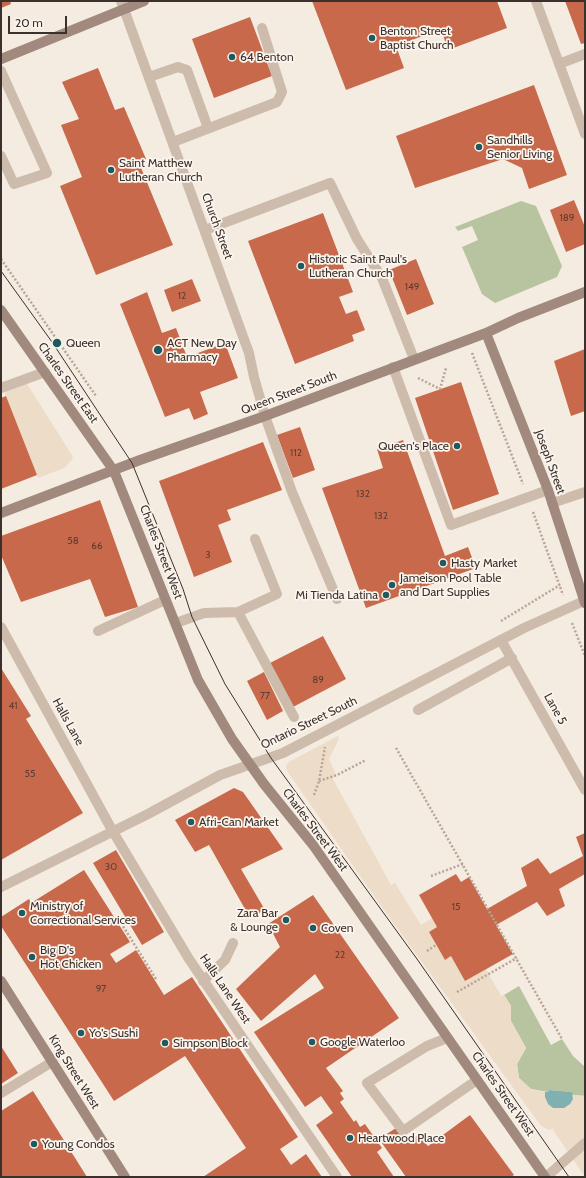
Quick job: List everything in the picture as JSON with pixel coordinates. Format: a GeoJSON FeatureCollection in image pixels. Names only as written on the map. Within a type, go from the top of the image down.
{"type":"FeatureCollection","features":[{"type":"Feature","properties":{"kind":"main road"},"geometry":{"type":"LineString","coordinates":[[1,59],[122,5],[144,1]]}},
{"type":"Feature","properties":{"kind":"main road","name":"Queen Street South"},"geometry":{"type":"LineString","coordinates":[[1,513],[265,416],[486,332],[585,292]]}},
{"type":"Feature","properties":{"kind":"main road","name":"Charles Street East"},"geometry":{"type":"LineString","coordinates":[[1,310],[114,471]]}},
{"type":"Feature","properties":{"kind":"main road","name":"Joseph Street"},"geometry":{"type":"LineString","coordinates":[[486,332],[548,490],[585,602]]}},
{"type":"Feature","properties":{"kind":"main road","name":"Charles Street West"},"geometry":{"type":"LineString","coordinates":[[114,471],[198,680],[232,739],[313,845],[546,1177]]}},
{"type":"Feature","properties":{"kind":"main road","name":"King Street West"},"geometry":{"type":"LineString","coordinates":[[1,981],[124,1177]]}},
{"type":"Feature","properties":{"kind":"street"},"geometry":{"type":"LineString","coordinates":[[536,1],[585,134]]}},
{"type":"Feature","properties":{"kind":"street","name":"Church Street"},"geometry":{"type":"LineString","coordinates":[[122,5],[250,353],[254,377],[265,416],[292,492],[337,599]]}},
{"type":"Feature","properties":{"kind":"street"},"geometry":{"type":"LineString","coordinates":[[173,142],[277,102],[282,92],[262,28]]}},
{"type":"Feature","properties":{"kind":"street"},"geometry":{"type":"LineString","coordinates":[[560,64],[585,54]]}},
{"type":"Feature","properties":{"kind":"street"},"geometry":{"type":"LineString","coordinates":[[149,77],[178,67],[187,70],[208,128]]}},
{"type":"Feature","properties":{"kind":"street"},"geometry":{"type":"LineString","coordinates":[[1,70],[47,173],[14,184],[1,156]]}},
{"type":"Feature","properties":{"kind":"street"},"geometry":{"type":"LineString","coordinates":[[206,230],[330,183],[357,239],[382,278],[414,359]]}},
{"type":"Feature","properties":{"kind":"street"},"geometry":{"type":"LineString","coordinates":[[393,367],[451,525],[548,490]]}},
{"type":"Feature","properties":{"kind":"street"},"geometry":{"type":"LineString","coordinates":[[1,388],[45,372]]}},
{"type":"Feature","properties":{"kind":"street"},"geometry":{"type":"LineString","coordinates":[[552,503],[585,492]]}},
{"type":"Feature","properties":{"kind":"street"},"geometry":{"type":"LineString","coordinates":[[176,623],[204,613],[238,612],[277,594],[255,538]]}},
{"type":"Feature","properties":{"kind":"street"},"geometry":{"type":"LineString","coordinates":[[98,631],[165,600]]}},
{"type":"Feature","properties":{"kind":"street","name":"Ontario Street South"},"geometry":{"type":"LineString","coordinates":[[1,887],[112,830],[148,814],[220,776],[283,753],[501,640],[585,602]]}},
{"type":"Feature","properties":{"kind":"street"},"geometry":{"type":"LineString","coordinates":[[238,612],[294,717]]}},
{"type":"Feature","properties":{"kind":"street","name":"Halls Lane"},"geometry":{"type":"LineString","coordinates":[[1,627],[112,830]]}},
{"type":"Feature","properties":{"kind":"street","name":"Lane 5"},"geometry":{"type":"LineString","coordinates":[[501,640],[585,790]]}},
{"type":"Feature","properties":{"kind":"street"},"geometry":{"type":"LineString","coordinates":[[418,710],[512,658]]}},
{"type":"Feature","properties":{"kind":"street","name":"Halls Lane West"},"geometry":{"type":"LineString","coordinates":[[112,830],[204,981],[337,1177]]}},
{"type":"Feature","properties":{"kind":"street"},"geometry":{"type":"LineString","coordinates":[[204,981],[225,960],[233,942]]}},
{"type":"Feature","properties":{"kind":"street"},"geometry":{"type":"LineString","coordinates":[[447,1038],[427,1046],[367,1083],[403,1131],[477,1080]]}},
{"type":"Feature","properties":{"kind":"street"},"geometry":{"type":"LineString","coordinates":[[1,1093],[52,1062]]}},
{"type":"Feature","properties":{"kind":"street"},"geometry":{"type":"LineString","coordinates":[[546,1177],[585,1143]]}},
{"type":"Feature","properties":{"kind":"path"},"geometry":{"type":"LineString","coordinates":[[1,259],[96,396]]}},
{"type":"Feature","properties":{"kind":"path"},"geometry":{"type":"LineString","coordinates":[[479,367],[556,573]]}},
{"type":"Feature","properties":{"kind":"path"},"geometry":{"type":"LineString","coordinates":[[418,378],[440,389],[446,368]]}},
{"type":"Feature","properties":{"kind":"path"},"geometry":{"type":"LineString","coordinates":[[577,639],[585,656]]}},
{"type":"Feature","properties":{"kind":"path"},"geometry":{"type":"LineString","coordinates":[[314,795],[319,781],[325,747]]}},
{"type":"Feature","properties":{"kind":"path"},"geometry":{"type":"LineString","coordinates":[[396,748],[562,1039]]}},
{"type":"Feature","properties":{"kind":"path"},"geometry":{"type":"LineString","coordinates":[[319,781],[336,775],[366,760]]}},
{"type":"Feature","properties":{"kind":"path"},"geometry":{"type":"LineString","coordinates":[[431,876],[463,864]]}},
{"type":"Feature","properties":{"kind":"path"},"geometry":{"type":"LineString","coordinates":[[121,922],[156,979]]}},
{"type":"Feature","properties":{"kind":"path"},"geometry":{"type":"LineString","coordinates":[[427,951],[436,945]]}},
{"type":"Feature","properties":{"kind":"path"},"geometry":{"type":"LineString","coordinates":[[457,992],[517,958]]}},
{"type":"Feature","properties":{"kind":"green space"},"geometry":{"type":"Polygon","coordinates":[[[521,201],[536,206],[562,266],[557,277],[495,303],[482,294],[462,247],[478,240],[472,226],[458,231],[455,227],[521,201]]]}},
{"type":"Feature","properties":{"kind":"green space"},"geometry":{"type":"Polygon","coordinates":[[[519,986],[551,1045],[562,1039],[573,1056],[585,1067],[585,1096],[572,1095],[572,1092],[549,1090],[548,1092],[531,1089],[519,1078],[517,1064],[526,1048],[511,1021],[511,1006],[504,995],[519,986]]]}},
{"type":"Feature","properties":{"kind":"shaded area"},"geometry":{"type":"Polygon","coordinates":[[[24,379],[73,457],[64,468],[38,478],[3,388],[24,379]]]}},
{"type":"Feature","properties":{"kind":"shaded area"},"geometry":{"type":"Polygon","coordinates":[[[338,736],[339,739],[329,759],[335,772],[333,779],[391,885],[395,883],[421,925],[432,918],[437,927],[429,932],[445,960],[451,956],[486,969],[501,996],[504,995],[511,1006],[511,1021],[526,1048],[517,1064],[519,1078],[531,1089],[545,1092],[547,1102],[553,1108],[573,1099],[574,1095],[585,1096],[585,1177],[553,1130],[555,1128],[549,1130],[541,1126],[379,903],[287,771],[286,766],[289,762],[338,736]]]}},
{"type":"Feature","properties":{"kind":"water"},"geometry":{"type":"Polygon","coordinates":[[[549,1090],[572,1092],[573,1099],[570,1104],[564,1108],[553,1108],[548,1104],[545,1097],[545,1092],[548,1092],[549,1090]]]}},
{"type":"Feature","properties":{"kind":"building"},"geometry":{"type":"Polygon","coordinates":[[[1,1],[10,1],[11,4],[1,8],[1,1]]]}},
{"type":"Feature","properties":{"kind":"building","name":"Benton Street Baptist Church"},"geometry":{"type":"Polygon","coordinates":[[[312,1],[497,1],[507,28],[448,50],[441,29],[396,46],[404,68],[346,90],[312,1]]]}},
{"type":"Feature","properties":{"kind":"building"},"geometry":{"type":"Polygon","coordinates":[[[565,1],[585,1],[585,43],[581,44],[565,1]]]}},
{"type":"Feature","properties":{"kind":"building","name":"64 Benton"},"geometry":{"type":"Polygon","coordinates":[[[250,17],[272,76],[214,98],[192,39],[250,17]]]}},
{"type":"Feature","properties":{"kind":"building","name":"Saint Matthew Lutheran Church"},"geometry":{"type":"Polygon","coordinates":[[[98,68],[115,110],[124,107],[146,159],[139,163],[173,245],[96,275],[60,186],[82,177],[61,125],[79,119],[62,82],[98,68]]]}},
{"type":"Feature","properties":{"kind":"building","name":"Sandhills Senior Living"},"geometry":{"type":"Polygon","coordinates":[[[534,85],[567,175],[529,189],[522,168],[503,159],[415,188],[396,136],[534,85]]]}},
{"type":"Feature","properties":{"kind":"building"},"geometry":{"type":"Polygon","coordinates":[[[574,200],[585,227],[585,244],[566,252],[550,210],[574,200]]]}},
{"type":"Feature","properties":{"kind":"building","name":"Historic Saint Paul's Lutheran Church"},"geometry":{"type":"Polygon","coordinates":[[[323,213],[353,292],[339,297],[346,314],[357,310],[365,330],[352,335],[354,341],[295,364],[248,241],[323,213]]]}},
{"type":"Feature","properties":{"kind":"building"},"geometry":{"type":"Polygon","coordinates":[[[416,259],[434,304],[407,315],[389,270],[416,259]]]}},
{"type":"Feature","properties":{"kind":"building"},"geometry":{"type":"Polygon","coordinates":[[[192,279],[201,301],[172,312],[164,290],[192,279]]]}},
{"type":"Feature","properties":{"kind":"building"},"geometry":{"type":"Polygon","coordinates":[[[147,292],[162,333],[176,328],[187,357],[225,343],[238,378],[200,392],[208,414],[194,420],[189,408],[165,417],[120,304],[147,292]]]}},
{"type":"Feature","properties":{"kind":"building"},"geometry":{"type":"Polygon","coordinates":[[[585,349],[585,411],[571,416],[554,361],[585,349]]]}},
{"type":"Feature","properties":{"kind":"building","name":"Queen's Place"},"geometry":{"type":"Polygon","coordinates":[[[461,382],[499,494],[453,510],[415,398],[461,382]]]}},
{"type":"Feature","properties":{"kind":"building"},"geometry":{"type":"Polygon","coordinates":[[[6,396],[37,475],[1,489],[1,398],[6,396]]]}},
{"type":"Feature","properties":{"kind":"building"},"geometry":{"type":"Polygon","coordinates":[[[300,427],[315,470],[293,478],[277,435],[300,427]]]}},
{"type":"Feature","properties":{"kind":"building"},"geometry":{"type":"Polygon","coordinates":[[[403,440],[445,556],[468,547],[476,568],[366,608],[322,488],[383,468],[377,449],[403,440]]]}},
{"type":"Feature","properties":{"kind":"building"},"geometry":{"type":"Polygon","coordinates":[[[263,442],[282,490],[227,510],[231,520],[218,525],[232,562],[194,577],[159,481],[263,442]]]}},
{"type":"Feature","properties":{"kind":"building"},"geometry":{"type":"Polygon","coordinates":[[[100,500],[138,607],[105,617],[90,579],[21,602],[1,555],[1,536],[100,500]]]}},
{"type":"Feature","properties":{"kind":"building"},"geometry":{"type":"Polygon","coordinates":[[[323,636],[346,679],[293,707],[270,663],[323,636]]]}},
{"type":"Feature","properties":{"kind":"building"},"geometry":{"type":"Polygon","coordinates":[[[1,668],[31,716],[26,719],[83,813],[1,860],[1,668]]]}},
{"type":"Feature","properties":{"kind":"building"},"geometry":{"type":"Polygon","coordinates":[[[264,672],[283,711],[267,720],[247,681],[264,672]]]}},
{"type":"Feature","properties":{"kind":"building"},"geometry":{"type":"Polygon","coordinates":[[[234,788],[243,792],[283,849],[241,869],[265,910],[250,918],[209,845],[195,852],[175,820],[234,788]]]}},
{"type":"Feature","properties":{"kind":"building"},"geometry":{"type":"Polygon","coordinates":[[[585,833],[585,874],[559,889],[565,906],[547,916],[537,902],[496,925],[513,954],[465,981],[451,956],[445,960],[429,932],[437,927],[419,895],[456,874],[461,882],[469,877],[487,909],[527,886],[521,868],[538,858],[550,874],[583,856],[576,837],[585,833]]]}},
{"type":"Feature","properties":{"kind":"building"},"geometry":{"type":"Polygon","coordinates":[[[116,850],[164,932],[142,945],[93,863],[116,850]]]}},
{"type":"Feature","properties":{"kind":"building"},"geometry":{"type":"Polygon","coordinates":[[[84,870],[130,942],[110,954],[116,963],[136,950],[164,995],[192,977],[298,1137],[280,1149],[291,1165],[306,1154],[322,1177],[203,1177],[246,1148],[185,1056],[114,1101],[1,926],[1,917],[29,899],[31,903],[84,870]]]}},
{"type":"Feature","properties":{"kind":"building"},"geometry":{"type":"Polygon","coordinates":[[[313,895],[399,1018],[326,1068],[343,1091],[340,1093],[344,1099],[340,1102],[354,1122],[356,1120],[360,1127],[365,1124],[382,1148],[377,1152],[394,1177],[352,1177],[316,1125],[333,1113],[321,1096],[305,1107],[254,1032],[324,988],[315,974],[261,1021],[236,989],[280,947],[268,924],[313,895]]]}},
{"type":"Feature","properties":{"kind":"building"},"geometry":{"type":"Polygon","coordinates":[[[1,1046],[18,1073],[1,1084],[1,1046]]]}},
{"type":"Feature","properties":{"kind":"building","name":"Young Condos"},"geometry":{"type":"Polygon","coordinates":[[[33,1091],[87,1177],[1,1177],[1,1111],[33,1091]]]}},
{"type":"Feature","properties":{"kind":"building"},"geometry":{"type":"Polygon","coordinates":[[[470,1115],[514,1175],[511,1177],[406,1177],[379,1139],[396,1128],[408,1142],[418,1135],[428,1146],[470,1115]]]}},
{"type":"Feature","properties":{"kind":"tram line"},"geometry":{"type":"LineString","coordinates":[[1,271],[52,342],[132,463],[183,589],[192,617],[225,684],[271,758],[417,959],[569,1177]]}},
{"type":"Feature","properties":{"kind":"place","name":"Benton Street Baptist Church"},"geometry":{"type":"Point","coordinates":[372,38]}},
{"type":"Feature","properties":{"kind":"place","name":"64 Benton"},"geometry":{"type":"Point","coordinates":[232,57]}},
{"type":"Feature","properties":{"kind":"place","name":"Sandhills Senior Living"},"geometry":{"type":"Point","coordinates":[479,147]}},
{"type":"Feature","properties":{"kind":"place","name":"Saint Matthew Lutheran Church"},"geometry":{"type":"Point","coordinates":[111,170]}},
{"type":"Feature","properties":{"kind":"place","name":"Historic Saint Paul's Lutheran Church"},"geometry":{"type":"Point","coordinates":[301,266]}},
{"type":"Feature","properties":{"kind":"place","name":"Queen"},"geometry":{"type":"Point","coordinates":[57,343]}},
{"type":"Feature","properties":{"kind":"place","name":"ACT New Day Pharmacy"},"geometry":{"type":"Point","coordinates":[158,350]}},
{"type":"Feature","properties":{"kind":"place","name":"Queen's Place"},"geometry":{"type":"Point","coordinates":[457,446]}},
{"type":"Feature","properties":{"kind":"place","name":"Hasty Market"},"geometry":{"type":"Point","coordinates":[443,563]}},
{"type":"Feature","properties":{"kind":"place","name":"Jameison Pool Table and Dart Supplies"},"geometry":{"type":"Point","coordinates":[392,585]}},
{"type":"Feature","properties":{"kind":"place","name":"Mi Tienda Latina"},"geometry":{"type":"Point","coordinates":[386,595]}},
{"type":"Feature","properties":{"kind":"place","name":"Afri-Can Market"},"geometry":{"type":"Point","coordinates":[191,822]}},
{"type":"Feature","properties":{"kind":"place","name":"Ministry of Correctional Services"},"geometry":{"type":"Point","coordinates":[22,913]}},
{"type":"Feature","properties":{"kind":"place","name":"Zara Bar & Lounge"},"geometry":{"type":"Point","coordinates":[286,920]}},
{"type":"Feature","properties":{"kind":"place","name":"Coven"},"geometry":{"type":"Point","coordinates":[313,928]}},
{"type":"Feature","properties":{"kind":"place","name":"Big D's Hot Chicken"},"geometry":{"type":"Point","coordinates":[32,957]}},
{"type":"Feature","properties":{"kind":"place","name":"Yo's Sushi"},"geometry":{"type":"Point","coordinates":[81,1033]}},
{"type":"Feature","properties":{"kind":"place","name":"Google Waterloo"},"geometry":{"type":"Point","coordinates":[312,1042]}},
{"type":"Feature","properties":{"kind":"place","name":"Simpson Block"},"geometry":{"type":"Point","coordinates":[165,1043]}},
{"type":"Feature","properties":{"kind":"place","name":"Heartwood Place"},"geometry":{"type":"Point","coordinates":[350,1138]}},
{"type":"Feature","properties":{"kind":"place","name":"Young Condos"},"geometry":{"type":"Point","coordinates":[34,1144]}}]}
